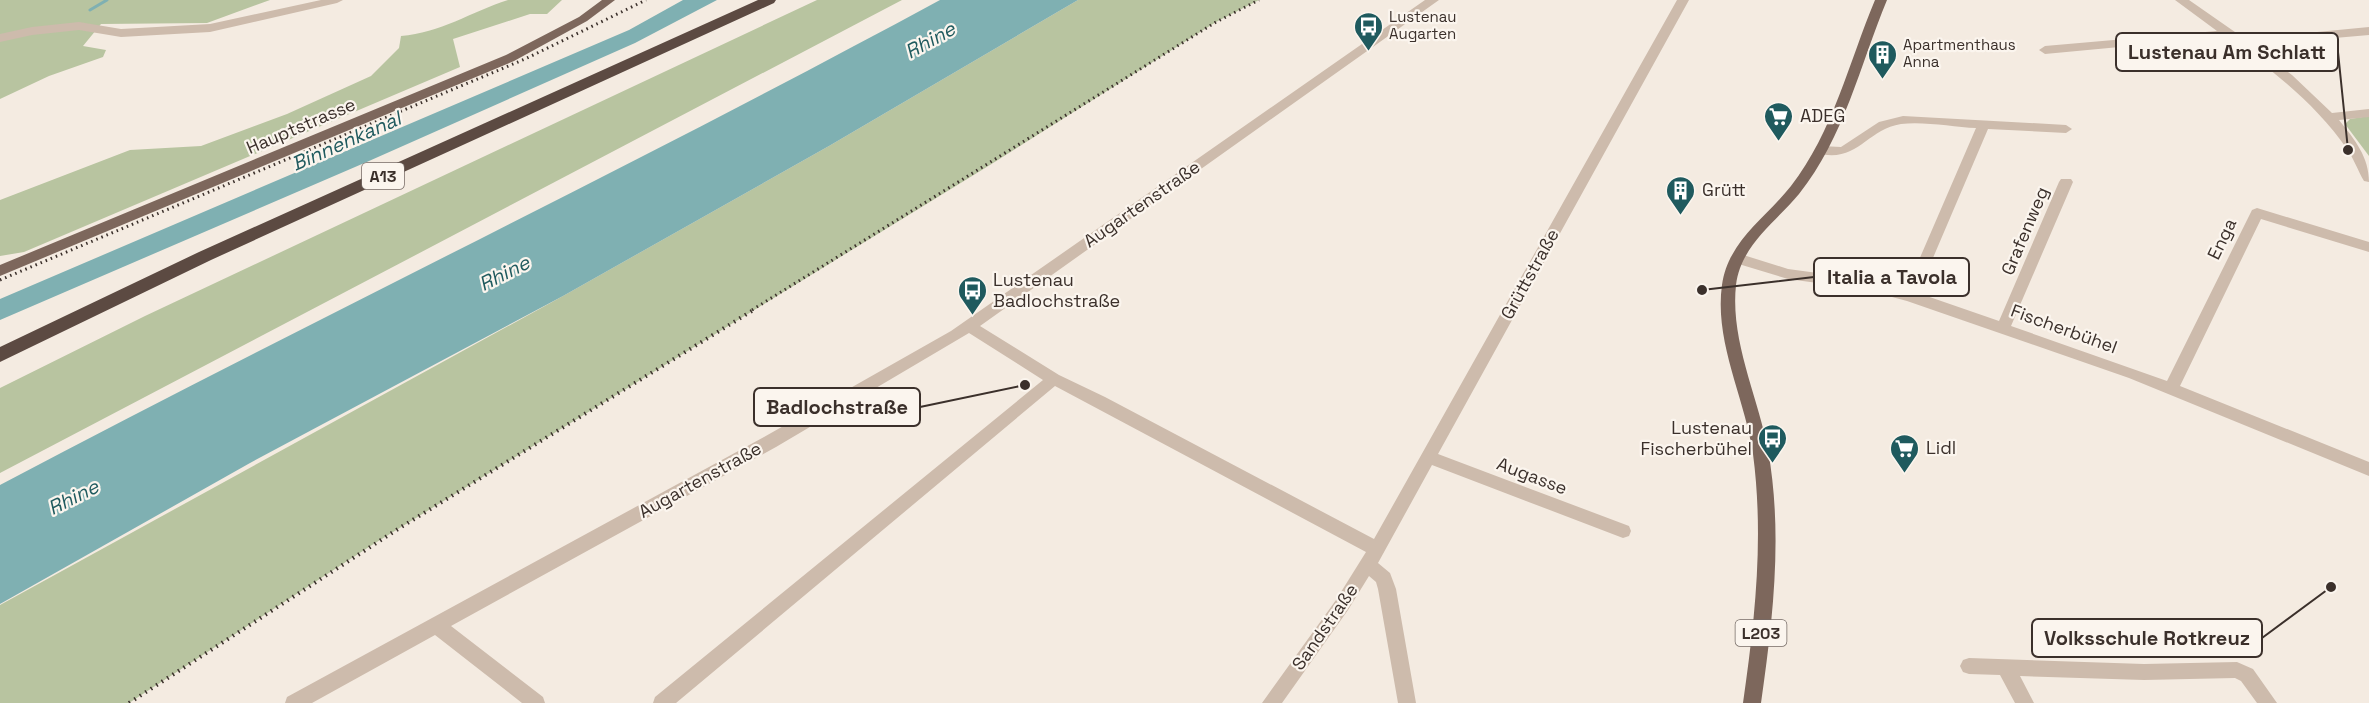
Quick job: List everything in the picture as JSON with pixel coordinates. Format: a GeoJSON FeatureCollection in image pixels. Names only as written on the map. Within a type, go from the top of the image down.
{"type":"FeatureCollection","features":[{"type":"Feature","properties":{"kind":"highway","name":"A13"},"geometry":{"type":"LineString","coordinates":[[0,342],[211,242],[747,0]]}},
{"type":"Feature","properties":{"kind":"highway","name":"A13"},"geometry":{"type":"LineString","coordinates":[[0,355],[205,256],[769,0]]}},
{"type":"Feature","properties":{"kind":"main road","name":"Hauptstrasse"},"geometry":{"type":"LineString","coordinates":[[0,271],[510,58],[583,19],[609,0]]}},
{"type":"Feature","properties":{"kind":"main road","name":"L203"},"geometry":{"type":"LineString","coordinates":[[1752,703],[1763,617],[1768,523],[1760,450],[1731,322],[1730,285],[1737,258],[1753,233],[1801,182],[1821,150],[1881,0]]}},
{"type":"Feature","properties":{"kind":"street"},"geometry":{"type":"LineString","coordinates":[[0,38],[32,31],[79,26],[121,33],[210,28],[337,0]]}},
{"type":"Feature","properties":{"kind":"street","name":"Augartenstraße"},"geometry":{"type":"LineString","coordinates":[[294,703],[770,442],[969,326],[1432,0]]}},
{"type":"Feature","properties":{"kind":"street","name":"Grüttstraße"},"geometry":{"type":"LineString","coordinates":[[1372,557],[1516,303],[1683,0]]}},
{"type":"Feature","properties":{"kind":"street"},"geometry":{"type":"LineString","coordinates":[[2181,0],[2242,43],[2330,117],[2356,151],[2369,178]]}},
{"type":"Feature","properties":{"kind":"street"},"geometry":{"type":"LineString","coordinates":[[2242,43],[2369,32]]}},
{"type":"Feature","properties":{"kind":"street"},"geometry":{"type":"LineString","coordinates":[[2045,50],[2229,33]]}},
{"type":"Feature","properties":{"kind":"street"},"geometry":{"type":"LineString","coordinates":[[2330,117],[2369,113]]}},
{"type":"Feature","properties":{"kind":"street"},"geometry":{"type":"LineString","coordinates":[[1821,150],[1837,152],[1845,150],[1870,131],[1903,120],[2066,129]]}},
{"type":"Feature","properties":{"kind":"street"},"geometry":{"type":"LineString","coordinates":[[1910,296],[1984,124]]}},
{"type":"Feature","properties":{"kind":"street","name":"Grafenweg"},"geometry":{"type":"LineString","coordinates":[[2002,328],[2066,182]]}},
{"type":"Feature","properties":{"kind":"street","name":"Enga"},"geometry":{"type":"LineString","coordinates":[[2170,388],[2257,213],[2369,247]]}},
{"type":"Feature","properties":{"kind":"street","name":"Fischerbühel"},"geometry":{"type":"LineString","coordinates":[[1737,258],[1788,274],[1862,284],[1910,296],[2170,388],[2369,469]]}},
{"type":"Feature","properties":{"kind":"street"},"geometry":{"type":"LineString","coordinates":[[969,326],[1054,379],[1100,401],[1372,557],[1388,589],[1407,703]]}},
{"type":"Feature","properties":{"kind":"street"},"geometry":{"type":"LineString","coordinates":[[663,703],[1054,379]]}},
{"type":"Feature","properties":{"kind":"street","name":"Augasse"},"geometry":{"type":"LineString","coordinates":[[1428,456],[1623,531]]}},
{"type":"Feature","properties":{"kind":"street","name":"Sandstraße"},"geometry":{"type":"LineString","coordinates":[[1271,703],[1341,605],[1372,557]]}},
{"type":"Feature","properties":{"kind":"street"},"geometry":{"type":"LineString","coordinates":[[435,624],[536,703]]}},
{"type":"Feature","properties":{"kind":"street"},"geometry":{"type":"LineString","coordinates":[[1970,666],[2144,672],[2237,670],[2247,675],[2268,703]]}},
{"type":"Feature","properties":{"kind":"street"},"geometry":{"type":"LineString","coordinates":[[2005,667],[2025,703]]}},
{"type":"Feature","properties":{"kind":"green space"},"geometry":{"type":"Polygon","coordinates":[[[0,0],[270,0],[207,23],[101,24],[83,46],[106,50],[103,57],[49,76],[0,99],[0,0]]]}},
{"type":"Feature","properties":{"kind":"green space"},"geometry":{"type":"Polygon","coordinates":[[[508,0],[562,0],[547,14],[530,14],[453,39],[460,67],[24,252],[0,256],[0,200],[130,150],[201,146],[287,114],[371,76],[399,48],[401,36],[429,31],[508,0]]]}},
{"type":"Feature","properties":{"kind":"green space"},"geometry":{"type":"Polygon","coordinates":[[[817,0],[902,0],[0,473],[0,388],[145,316],[817,0]]]}},
{"type":"Feature","properties":{"kind":"green space"},"geometry":{"type":"Polygon","coordinates":[[[1078,0],[1259,0],[1216,22],[990,165],[372,545],[129,703],[0,703],[0,605],[563,296],[829,146],[1078,0]]]}},
{"type":"Feature","properties":{"kind":"green space"},"geometry":{"type":"Polygon","coordinates":[[[2369,116],[2369,156],[2345,124],[2350,119],[2369,116]]]}},
{"type":"Feature","properties":{"kind":"water"},"geometry":{"type":"Polygon","coordinates":[[[683,0],[717,0],[635,43],[369,161],[0,320],[0,299],[629,30],[683,0]]]}},
{"type":"Feature","properties":{"kind":"water","name":"Rhine"},"geometry":{"type":"Polygon","coordinates":[[[940,0],[1078,0],[829,146],[563,296],[250,463],[0,604],[0,485],[706,123],[940,0]]]}},
{"type":"Feature","properties":{"kind":"waterway"},"geometry":{"type":"LineString","coordinates":[[90,10],[107,0]]}},
{"type":"Feature","properties":{"kind":"railway"},"geometry":{"type":"LineString","coordinates":[[0,280],[525,59],[646,0]]}},
{"type":"Feature","properties":{"kind":"railway"},"geometry":{"type":"LineString","coordinates":[[752,310],[1216,22],[1259,0]]}},
{"type":"Feature","properties":{"kind":"railway"},"geometry":{"type":"LineString","coordinates":[[129,703],[398,529],[755,309]]}},
{"type":"Feature","properties":{"kind":"place","name":"Lustenau Augarten"},"geometry":{"type":"Point","coordinates":[1368,52]}},
{"type":"Feature","properties":{"kind":"place","name":"Apartmenthaus Anna"},"geometry":{"type":"Point","coordinates":[1882,80]}},
{"type":"Feature","properties":{"kind":"place","name":"ADEG"},"geometry":{"type":"Point","coordinates":[1779,142]}},
{"type":"Feature","properties":{"kind":"place","name":"Lustenau Am Schlatt"},"geometry":{"type":"Point","coordinates":[2348,150]}},
{"type":"Feature","properties":{"kind":"place","name":"Grütt"},"geometry":{"type":"Point","coordinates":[1681,216]}},
{"type":"Feature","properties":{"kind":"place","name":"Italia a Tavola"},"geometry":{"type":"Point","coordinates":[1702,290]}},
{"type":"Feature","properties":{"kind":"place","name":"Lustenau Badlochstraße"},"geometry":{"type":"Point","coordinates":[972,316]}},
{"type":"Feature","properties":{"kind":"place","name":"Badlochstraße"},"geometry":{"type":"Point","coordinates":[1025,385]}},
{"type":"Feature","properties":{"kind":"place","name":"Lustenau Fischerbühel"},"geometry":{"type":"Point","coordinates":[1773,464]}},
{"type":"Feature","properties":{"kind":"place","name":"Lidl"},"geometry":{"type":"Point","coordinates":[1905,474]}},
{"type":"Feature","properties":{"kind":"place","name":"Volksschule Rotkreuz"},"geometry":{"type":"Point","coordinates":[2331,587]}},
{"type":"Feature","properties":{"kind":"water label","name":"Binnenkanal"},"geometry":{"type":"Point","coordinates":[346,141]}}]}
